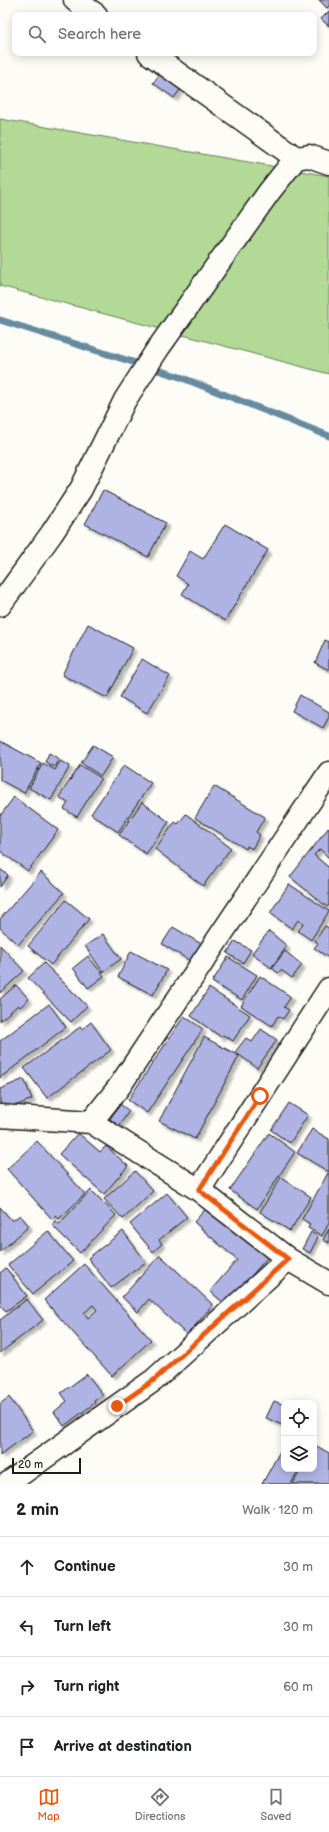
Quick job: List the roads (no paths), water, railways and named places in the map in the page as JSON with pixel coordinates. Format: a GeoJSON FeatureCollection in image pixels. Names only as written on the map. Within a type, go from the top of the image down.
{"type":"FeatureCollection","features":[{"type":"Feature","properties":{"kind":"street"},"geometry":{"type":"LineString","coordinates":[[75,0],[92,12]]}},
{"type":"Feature","properties":{"kind":"street"},"geometry":{"type":"LineString","coordinates":[[153,56],[296,158]]}},
{"type":"Feature","properties":{"kind":"street"},"geometry":{"type":"LineString","coordinates":[[0,605],[52,533],[80,489],[125,400],[157,350],[269,192],[296,158],[309,156],[329,163]]}},
{"type":"Feature","properties":{"kind":"street"},"geometry":{"type":"LineString","coordinates":[[91,1122],[119,1087],[329,773]]}},
{"type":"Feature","properties":{"kind":"street"},"geometry":{"type":"LineString","coordinates":[[199,1190],[329,990]]}},
{"type":"Feature","properties":{"kind":"street"},"geometry":{"type":"LineString","coordinates":[[0,1116],[91,1122],[199,1190],[288,1259],[329,1283]]}},
{"type":"Feature","properties":{"kind":"street"},"geometry":{"type":"LineString","coordinates":[[7,1484],[154,1380],[288,1259]]}},
{"type":"Feature","properties":{"kind":"waterway"},"geometry":{"type":"LineString","coordinates":[[0,320],[180,377],[329,436]]}}]}
